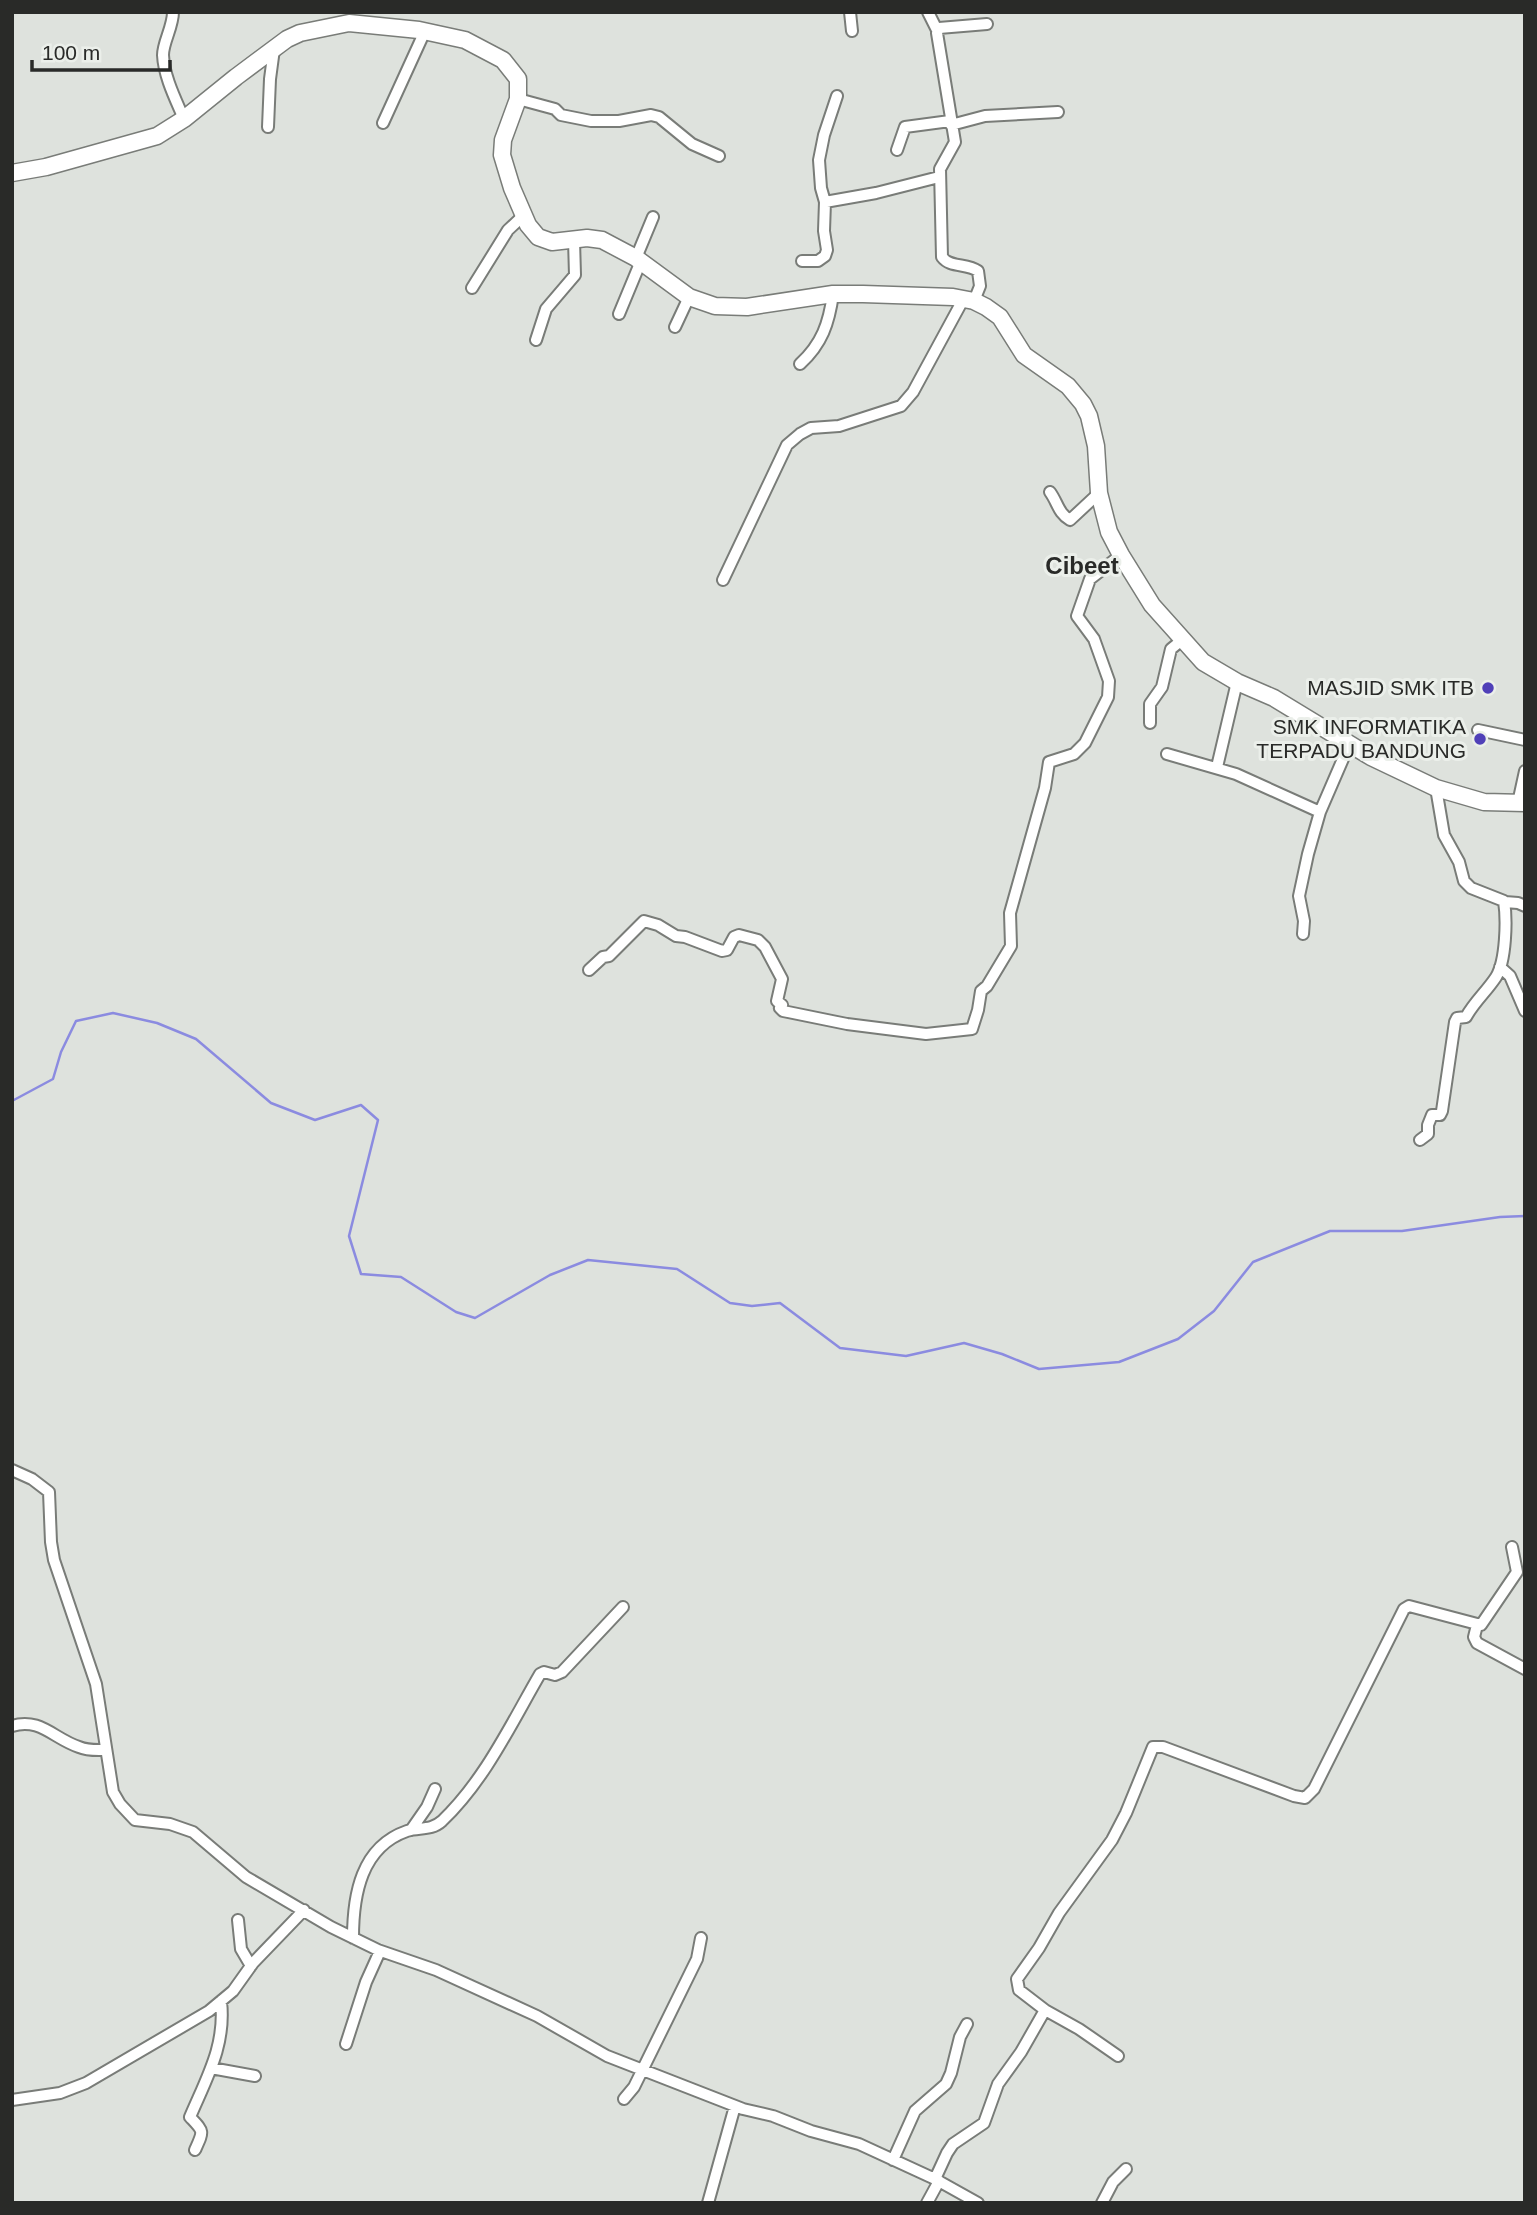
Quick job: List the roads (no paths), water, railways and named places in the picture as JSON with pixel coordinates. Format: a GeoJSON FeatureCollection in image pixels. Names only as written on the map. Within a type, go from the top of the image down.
{"type":"FeatureCollection","features":[{"type":"Feature","properties":{"kind":"main road"},"geometry":{"type":"LineString","coordinates":[[12,173],[46,167],[157,135],[184,119],[274,49],[300,33],[340,24],[425,31],[465,40],[503,60],[518,79],[518,99],[503,140],[502,155],[528,225],[543,240],[558,243],[587,238],[601,240],[639,260],[689,297],[716,306],[747,307],[833,294],[969,300],[1000,317],[1024,355],[1068,386],[1083,404],[1089,416],[1096,446],[1099,494],[1104,518],[1121,555],[1152,605],[1203,662],[1237,682],[1275,698],[1371,757],[1436,788],[1484,802],[1521,803]]}},
{"type":"Feature","properties":{"kind":"street"},"geometry":{"type":"LineString","coordinates":[[173,12],[173,23],[163,55],[168,79],[184,119]]}},
{"type":"Feature","properties":{"kind":"street"},"geometry":{"type":"LineString","coordinates":[[850,12],[852,31]]}},
{"type":"Feature","properties":{"kind":"street"},"geometry":{"type":"LineString","coordinates":[[723,580],[787,444],[811,428],[839,426],[901,406],[913,392],[980,286],[978,271],[974,268],[949,263],[943,259],[942,191],[939,177],[942,163],[955,144],[937,30],[928,12]]}},
{"type":"Feature","properties":{"kind":"street"},"geometry":{"type":"LineString","coordinates":[[937,30],[987,24]]}},
{"type":"Feature","properties":{"kind":"street"},"geometry":{"type":"LineString","coordinates":[[383,123],[425,31]]}},
{"type":"Feature","properties":{"kind":"street"},"geometry":{"type":"LineString","coordinates":[[268,127],[274,49]]}},
{"type":"Feature","properties":{"kind":"street"},"geometry":{"type":"LineString","coordinates":[[803,261],[818,261],[825,256],[827,250],[824,231],[825,202],[819,160],[837,96]]}},
{"type":"Feature","properties":{"kind":"street"},"geometry":{"type":"LineString","coordinates":[[518,99],[555,109],[561,115],[591,121],[659,117],[692,144],[719,156]]}},
{"type":"Feature","properties":{"kind":"street"},"geometry":{"type":"LineString","coordinates":[[897,150],[905,127],[951,123],[976,117],[1058,111]]}},
{"type":"Feature","properties":{"kind":"street"},"geometry":{"type":"LineString","coordinates":[[825,202],[876,193],[939,177]]}},
{"type":"Feature","properties":{"kind":"street"},"geometry":{"type":"LineString","coordinates":[[472,288],[508,230],[524,215]]}},
{"type":"Feature","properties":{"kind":"street"},"geometry":{"type":"LineString","coordinates":[[619,314],[653,217]]}},
{"type":"Feature","properties":{"kind":"street"},"geometry":{"type":"LineString","coordinates":[[536,340],[546,309],[575,275],[574,240]]}},
{"type":"Feature","properties":{"kind":"street"},"geometry":{"type":"LineString","coordinates":[[800,364],[810,355],[827,328],[833,294]]}},
{"type":"Feature","properties":{"kind":"street"},"geometry":{"type":"LineString","coordinates":[[675,327],[689,297]]}},
{"type":"Feature","properties":{"kind":"street"},"geometry":{"type":"LineString","coordinates":[[1050,492],[1061,514],[1070,520],[1099,494]]}},
{"type":"Feature","properties":{"kind":"street"},"geometry":{"type":"LineString","coordinates":[[589,970],[603,957],[609,956],[643,922],[658,925],[676,936],[722,951],[726,951],[734,937],[739,935],[758,940],[765,947],[781,976],[776,1001],[782,1005],[780,1008],[783,1011],[847,1024],[926,1034],[972,1028],[981,991],[988,985],[1010,946],[1010,913],[1045,788],[1049,762],[1074,754],[1085,743],[1108,700],[1108,681],[1094,639],[1077,616],[1091,577],[1121,555]]}},
{"type":"Feature","properties":{"kind":"street"},"geometry":{"type":"LineString","coordinates":[[1150,723],[1150,704],[1162,687],[1171,649],[1182,640]]}},
{"type":"Feature","properties":{"kind":"street"},"geometry":{"type":"LineString","coordinates":[[1217,766],[1237,682]]}},
{"type":"Feature","properties":{"kind":"street"},"geometry":{"type":"LineString","coordinates":[[1478,730],[1525,740]]}},
{"type":"Feature","properties":{"kind":"street"},"geometry":{"type":"LineString","coordinates":[[1303,934],[1300,888],[1320,811],[1349,745]]}},
{"type":"Feature","properties":{"kind":"street"},"geometry":{"type":"LineString","coordinates":[[1167,754],[1217,766],[1320,811]]}},
{"type":"Feature","properties":{"kind":"street"},"geometry":{"type":"LineString","coordinates":[[1521,803],[1525,771]]}},
{"type":"Feature","properties":{"kind":"street"},"geometry":{"type":"LineString","coordinates":[[1436,788],[1444,835],[1459,862],[1464,881],[1471,888],[1505,902],[1525,906]]}},
{"type":"Feature","properties":{"kind":"street"},"geometry":{"type":"LineString","coordinates":[[1420,1140],[1428,1134],[1432,1115],[1440,1115],[1442,1111],[1455,1022],[1457,1018],[1466,1017],[1500,967],[1505,902]]}},
{"type":"Feature","properties":{"kind":"street"},"geometry":{"type":"LineString","coordinates":[[1500,967],[1510,976],[1525,1011]]}},
{"type":"Feature","properties":{"kind":"street"},"geometry":{"type":"LineString","coordinates":[[12,1470],[32,1479],[49,1492],[49,1524],[54,1560],[90,1660],[101,1707],[113,1792],[135,1820],[170,1824],[193,1832],[239,1873],[331,1927],[380,1951],[436,1970],[537,2016],[607,2056],[708,2097],[859,2144],[937,2180],[978,2203]]}},
{"type":"Feature","properties":{"kind":"street"},"geometry":{"type":"LineString","coordinates":[[1118,2056],[1045,2010],[1019,1990],[1017,1979],[1059,1913],[1112,1840],[1153,1747],[1163,1747],[1305,1798],[1314,1789],[1405,1607],[1477,1625],[1484,1622],[1517,1572],[1512,1547]]}},
{"type":"Feature","properties":{"kind":"street"},"geometry":{"type":"LineString","coordinates":[[353,1938],[355,1898],[366,1865],[378,1848],[411,1830],[429,1828],[442,1820],[485,1768],[540,1674],[544,1672],[555,1675],[562,1672],[623,1607]]}},
{"type":"Feature","properties":{"kind":"street"},"geometry":{"type":"LineString","coordinates":[[1477,1625],[1474,1637],[1477,1643],[1525,1670]]}},
{"type":"Feature","properties":{"kind":"street"},"geometry":{"type":"LineString","coordinates":[[12,1726],[34,1723],[79,1748],[106,1749]]}},
{"type":"Feature","properties":{"kind":"street"},"geometry":{"type":"LineString","coordinates":[[411,1830],[427,1807],[435,1789]]}},
{"type":"Feature","properties":{"kind":"street"},"geometry":{"type":"LineString","coordinates":[[12,2100],[60,2093],[86,2083],[209,2011],[233,1991],[251,1966],[304,1910]]}},
{"type":"Feature","properties":{"kind":"street"},"geometry":{"type":"LineString","coordinates":[[238,1920],[241,1949],[251,1966]]}},
{"type":"Feature","properties":{"kind":"street"},"geometry":{"type":"LineString","coordinates":[[624,2099],[630,2094],[643,2070],[697,1959],[701,1938]]}},
{"type":"Feature","properties":{"kind":"street"},"geometry":{"type":"LineString","coordinates":[[345,2044],[366,1982],[380,1951]]}},
{"type":"Feature","properties":{"kind":"street"},"geometry":{"type":"LineString","coordinates":[[195,2150],[202,2130],[190,2117],[211,2068],[223,2027],[221,2001]]}},
{"type":"Feature","properties":{"kind":"street"},"geometry":{"type":"LineString","coordinates":[[927,2203],[947,2153],[953,2144],[984,2123],[998,2084],[1021,2052],[1045,2010]]}},
{"type":"Feature","properties":{"kind":"street"},"geometry":{"type":"LineString","coordinates":[[893,2160],[915,2111],[946,2084],[960,2037],[967,2024]]}},
{"type":"Feature","properties":{"kind":"street"},"geometry":{"type":"LineString","coordinates":[[211,2068],[255,2076]]}},
{"type":"Feature","properties":{"kind":"street"},"geometry":{"type":"LineString","coordinates":[[708,2203],[735,2106]]}},
{"type":"Feature","properties":{"kind":"street"},"geometry":{"type":"LineString","coordinates":[[1102,2203],[1113,2182],[1126,2169]]}},
{"type":"Feature","properties":{"kind":"waterway"},"geometry":{"type":"LineString","coordinates":[[12,1101],[53,1079],[61,1052],[76,1021],[113,1013],[157,1023],[196,1039],[271,1103],[315,1120],[361,1105],[378,1120],[349,1236],[361,1274],[401,1277],[456,1312],[475,1318],[550,1275],[588,1260],[677,1269],[730,1303],[752,1306],[780,1303],[840,1348],[906,1356],[964,1343],[1039,1369],[1119,1362],[1178,1339],[1214,1311],[1253,1262],[1330,1231],[1402,1231],[1525,1216]]}},
{"type":"Feature","properties":{"kind":"place","name":"MASJID SMK ITB"},"geometry":{"type":"Point","coordinates":[1488,688]}},
{"type":"Feature","properties":{"kind":"place","name":"SMK INFORMATIKA TERPADU BANDUNG"},"geometry":{"type":"Point","coordinates":[1480,739]}},
{"type":"Feature","properties":{"kind":"district","name":"Cibeet"},"geometry":{"type":"Point","coordinates":[1082,566]}}]}
